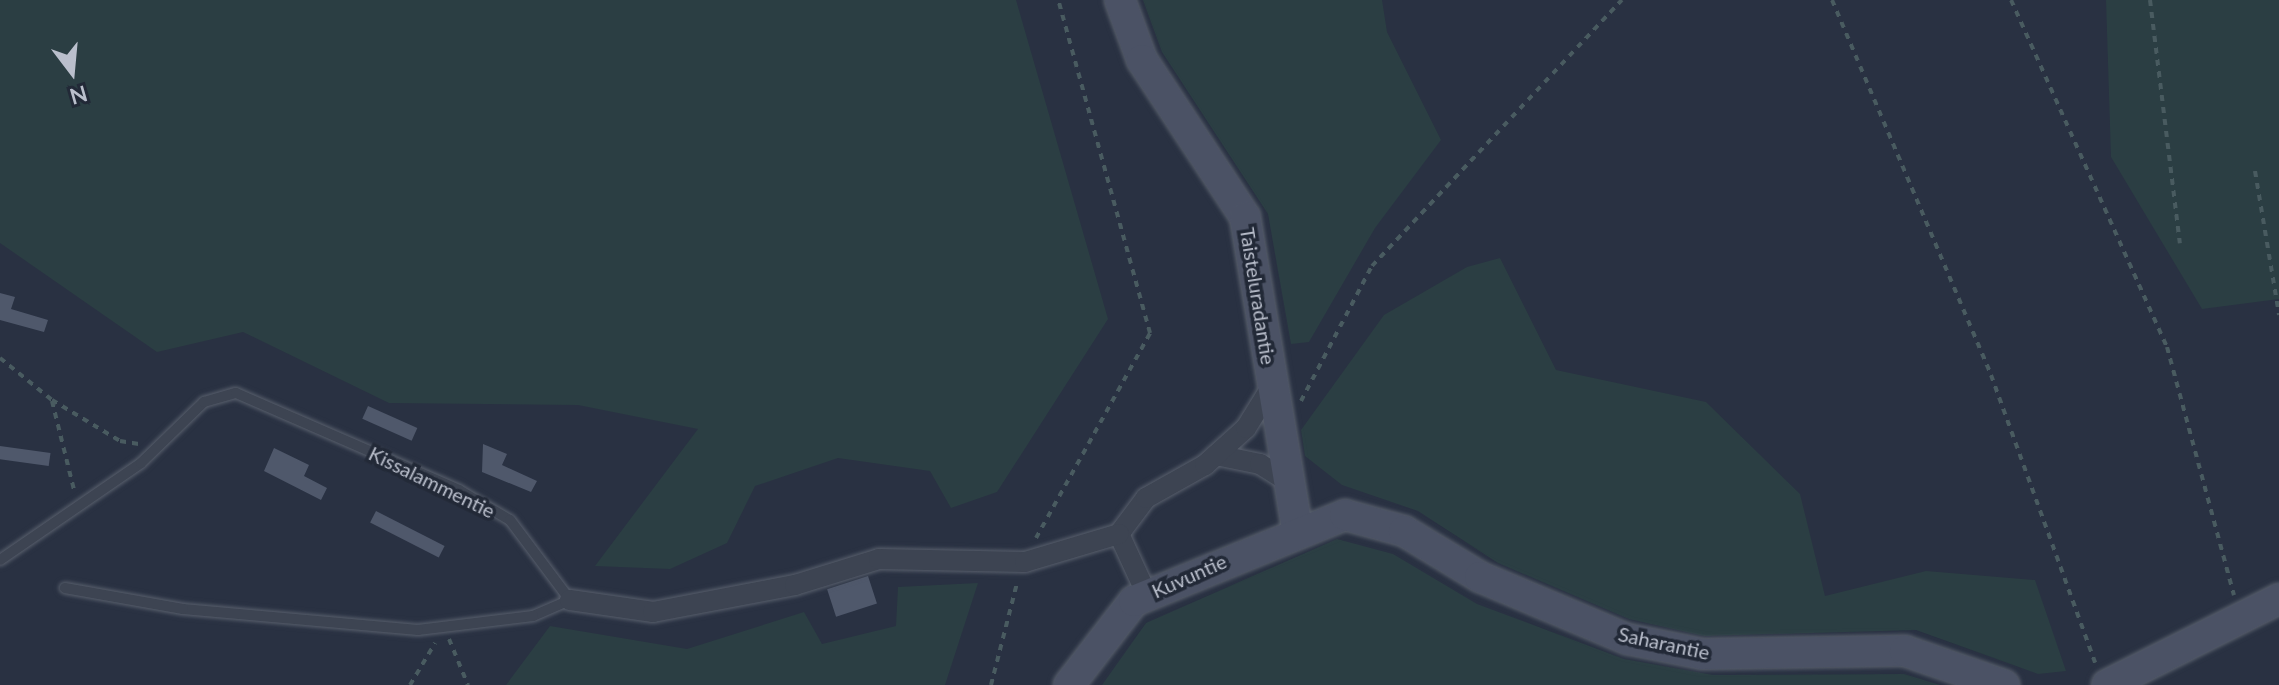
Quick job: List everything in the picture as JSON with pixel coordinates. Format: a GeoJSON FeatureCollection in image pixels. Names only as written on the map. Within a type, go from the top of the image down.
{"type":"FeatureCollection","features":[{"type":"Feature","properties":{"kind":"street","name":"Taisteluradantie"},"geometry":{"type":"LineString","coordinates":[[1120,0],[1142,60],[1245,217],[1277,430],[1297,528]]}},
{"type":"Feature","properties":{"kind":"street"},"geometry":{"type":"LineString","coordinates":[[570,600],[653,612],[795,585],[879,559],[1025,562],[1119,534],[1146,498],[1216,455],[1246,428],[1272,386]]}},
{"type":"Feature","properties":{"kind":"street"},"geometry":{"type":"LineString","coordinates":[[1216,455],[1260,464],[1287,481]]}},
{"type":"Feature","properties":{"kind":"street","name":"Saharantie"},"geometry":{"type":"LineString","coordinates":[[1297,528],[1345,515],[1404,531],[1480,577],[1627,639],[1703,654],[1905,651],[2004,685]]}},
{"type":"Feature","properties":{"kind":"street","name":"Kuvuntie"},"geometry":{"type":"LineString","coordinates":[[1069,685],[1134,601],[1297,528]]}},
{"type":"Feature","properties":{"kind":"street"},"geometry":{"type":"LineString","coordinates":[[1119,534],[1147,595]]}},
{"type":"Feature","properties":{"kind":"street"},"geometry":{"type":"LineString","coordinates":[[2102,678],[2240,620],[2279,599]]}},
{"type":"Feature","properties":{"kind":"lane","name":"Kissalammentie"},"geometry":{"type":"LineString","coordinates":[[0,560],[158,448],[204,402],[236,393],[271,405],[510,520],[570,600]]}},
{"type":"Feature","properties":{"kind":"lane"},"geometry":{"type":"LineString","coordinates":[[65,588],[183,609],[444,627],[533,616],[570,600]]}},
{"type":"Feature","properties":{"kind":"path"},"geometry":{"type":"LineString","coordinates":[[991,685],[1025,562],[1100,413],[1150,333],[1058,0]]}},
{"type":"Feature","properties":{"kind":"path"},"geometry":{"type":"LineString","coordinates":[[1277,430],[1304,397],[1372,266],[1622,0]]}},
{"type":"Feature","properties":{"kind":"path"},"geometry":{"type":"LineString","coordinates":[[1832,0],[1991,375],[2102,678]]}},
{"type":"Feature","properties":{"kind":"path"},"geometry":{"type":"LineString","coordinates":[[2011,0],[2167,347],[2240,620]]}},
{"type":"Feature","properties":{"kind":"path"},"geometry":{"type":"LineString","coordinates":[[2150,0],[2180,243]]}},
{"type":"Feature","properties":{"kind":"path"},"geometry":{"type":"LineString","coordinates":[[2255,171],[2279,315]]}},
{"type":"Feature","properties":{"kind":"path"},"geometry":{"type":"LineString","coordinates":[[0,358],[52,400],[120,441],[158,448]]}},
{"type":"Feature","properties":{"kind":"path"},"geometry":{"type":"LineString","coordinates":[[52,400],[75,504]]}},
{"type":"Feature","properties":{"kind":"path"},"geometry":{"type":"LineString","coordinates":[[410,685],[444,627]]}},
{"type":"Feature","properties":{"kind":"path"},"geometry":{"type":"LineString","coordinates":[[444,627],[468,685]]}},
{"type":"Feature","properties":{"kind":"green space"},"geometry":{"type":"Polygon","coordinates":[[[0,0],[1016,0],[1108,319],[997,492],[951,508],[930,471],[838,458],[755,486],[727,543],[670,569],[595,566],[698,429],[578,405],[389,403],[243,332],[157,352],[0,243],[0,0]]]}},
{"type":"Feature","properties":{"kind":"green space"},"geometry":{"type":"Polygon","coordinates":[[[1143,0],[1382,0],[1387,32],[1441,140],[1375,228],[1309,342],[1291,344],[1268,214],[1162,52],[1143,0]]]}},
{"type":"Feature","properties":{"kind":"green space"},"geometry":{"type":"Polygon","coordinates":[[[2106,0],[2279,0],[2279,299],[2202,309],[2111,157],[2106,0]]]}},
{"type":"Feature","properties":{"kind":"green space"},"geometry":{"type":"Polygon","coordinates":[[[1500,258],[1556,370],[1706,402],[1800,494],[1825,596],[1926,571],[2035,580],[2066,671],[2038,674],[1916,630],[1704,636],[1629,619],[1498,563],[1418,511],[1342,485],[1305,456],[1301,430],[1384,315],[1467,267],[1500,258]]]}},
{"type":"Feature","properties":{"kind":"green space"},"geometry":{"type":"Polygon","coordinates":[[[1337,539],[1393,554],[1477,604],[1624,659],[1713,675],[1904,674],[1940,685],[1102,685],[1146,623],[1337,539]]]}},
{"type":"Feature","properties":{"kind":"green space"},"geometry":{"type":"Polygon","coordinates":[[[978,583],[945,685],[506,685],[550,626],[687,649],[804,612],[822,644],[896,626],[898,587],[978,583]]]}},
{"type":"Feature","properties":{"kind":"building"},"geometry":{"type":"Polygon","coordinates":[[[0,293],[15,297],[11,309],[48,320],[44,332],[0,320],[0,293]]]}},
{"type":"Feature","properties":{"kind":"building"},"geometry":{"type":"Polygon","coordinates":[[[368,406],[417,428],[412,441],[362,419],[368,406]]]}},
{"type":"Feature","properties":{"kind":"building"},"geometry":{"type":"Polygon","coordinates":[[[483,444],[507,454],[502,465],[537,481],[531,492],[482,472],[483,444]]]}},
{"type":"Feature","properties":{"kind":"building"},"geometry":{"type":"Polygon","coordinates":[[[0,446],[51,453],[49,466],[0,459],[0,446]]]}},
{"type":"Feature","properties":{"kind":"building"},"geometry":{"type":"Polygon","coordinates":[[[274,448],[309,465],[304,476],[327,488],[321,500],[264,471],[274,448]]]}},
{"type":"Feature","properties":{"kind":"building"},"geometry":{"type":"Polygon","coordinates":[[[376,511],[445,546],[439,558],[370,523],[376,511]]]}},
{"type":"Feature","properties":{"kind":"building"},"geometry":{"type":"Polygon","coordinates":[[[868,576],[877,604],[836,617],[827,589],[868,576]]]}}]}
